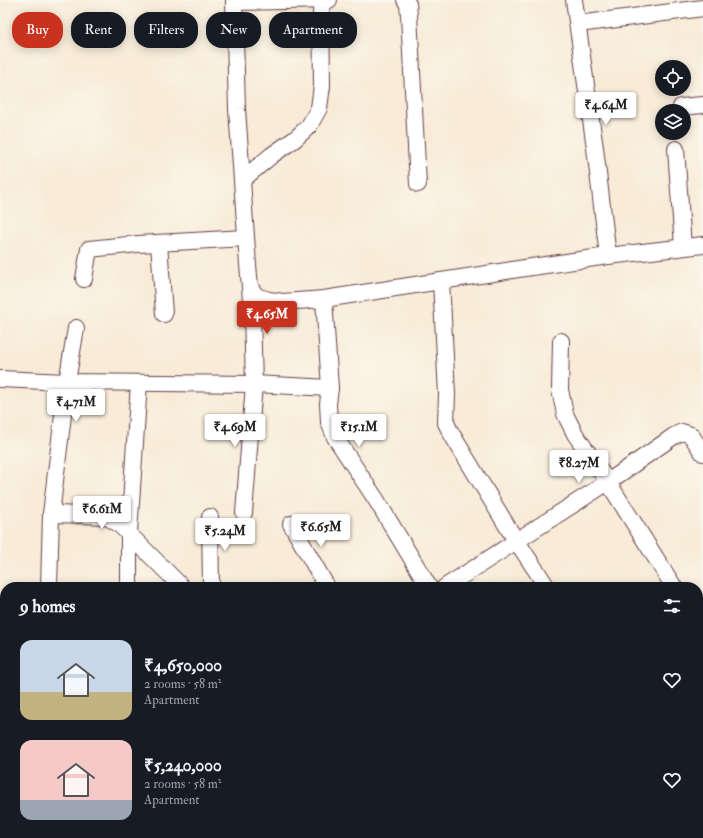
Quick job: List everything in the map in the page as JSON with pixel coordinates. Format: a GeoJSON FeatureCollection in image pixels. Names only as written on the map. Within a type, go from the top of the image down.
{"type":"FeatureCollection","features":[{"type":"Feature","properties":{"kind":"street"},"geometry":{"type":"LineString","coordinates":[[405,0],[408,4],[409,15],[418,184]]}},
{"type":"Feature","properties":{"kind":"street"},"geometry":{"type":"LineString","coordinates":[[574,0],[595,148],[608,256]]}},
{"type":"Feature","properties":{"kind":"street"},"geometry":{"type":"LineString","coordinates":[[242,180],[272,155],[295,139],[309,126],[319,108],[322,86],[325,1],[234,1],[237,109],[246,238],[252,314],[254,384],[244,513]]}},
{"type":"Feature","properties":{"kind":"street"},"geometry":{"type":"LineString","coordinates":[[578,24],[703,8]]}},
{"type":"Feature","properties":{"kind":"street"},"geometry":{"type":"LineString","coordinates":[[691,106],[703,105]]}},
{"type":"Feature","properties":{"kind":"street"},"geometry":{"type":"LineString","coordinates":[[676,149],[683,247]]}},
{"type":"Feature","properties":{"kind":"street"},"geometry":{"type":"LineString","coordinates":[[84,279],[89,249],[246,238]]}},
{"type":"Feature","properties":{"kind":"street"},"geometry":{"type":"LineString","coordinates":[[159,243],[164,314]]}},
{"type":"Feature","properties":{"kind":"street"},"geometry":{"type":"LineString","coordinates":[[250,287],[256,296],[283,302],[324,298],[608,256],[703,245]]}},
{"type":"Feature","properties":{"kind":"street"},"geometry":{"type":"LineString","coordinates":[[441,281],[447,394],[446,423],[451,434],[544,582]]}},
{"type":"Feature","properties":{"kind":"street"},"geometry":{"type":"LineString","coordinates":[[324,298],[330,388],[328,404],[329,422],[335,437],[377,501],[426,582]]}},
{"type":"Feature","properties":{"kind":"street"},"geometry":{"type":"LineString","coordinates":[[49,582],[51,514],[67,382],[76,328]]}},
{"type":"Feature","properties":{"kind":"street"},"geometry":{"type":"LineString","coordinates":[[561,341],[560,390],[565,414],[575,434],[608,482],[671,582]]}},
{"type":"Feature","properties":{"kind":"street"},"geometry":{"type":"LineString","coordinates":[[0,379],[67,382],[254,384],[330,388]]}},
{"type":"Feature","properties":{"kind":"street"},"geometry":{"type":"LineString","coordinates":[[129,582],[128,533],[139,383]]}},
{"type":"Feature","properties":{"kind":"street"},"geometry":{"type":"LineString","coordinates":[[452,582],[608,482],[674,436],[682,432],[691,435],[703,453]]}},
{"type":"Feature","properties":{"kind":"street"},"geometry":{"type":"LineString","coordinates":[[51,514],[105,516],[119,524],[177,582]]}},
{"type":"Feature","properties":{"kind":"street"},"geometry":{"type":"LineString","coordinates":[[210,517],[211,582]]}},
{"type":"Feature","properties":{"kind":"street"},"geometry":{"type":"LineString","coordinates":[[291,524],[324,582]]}}]}
